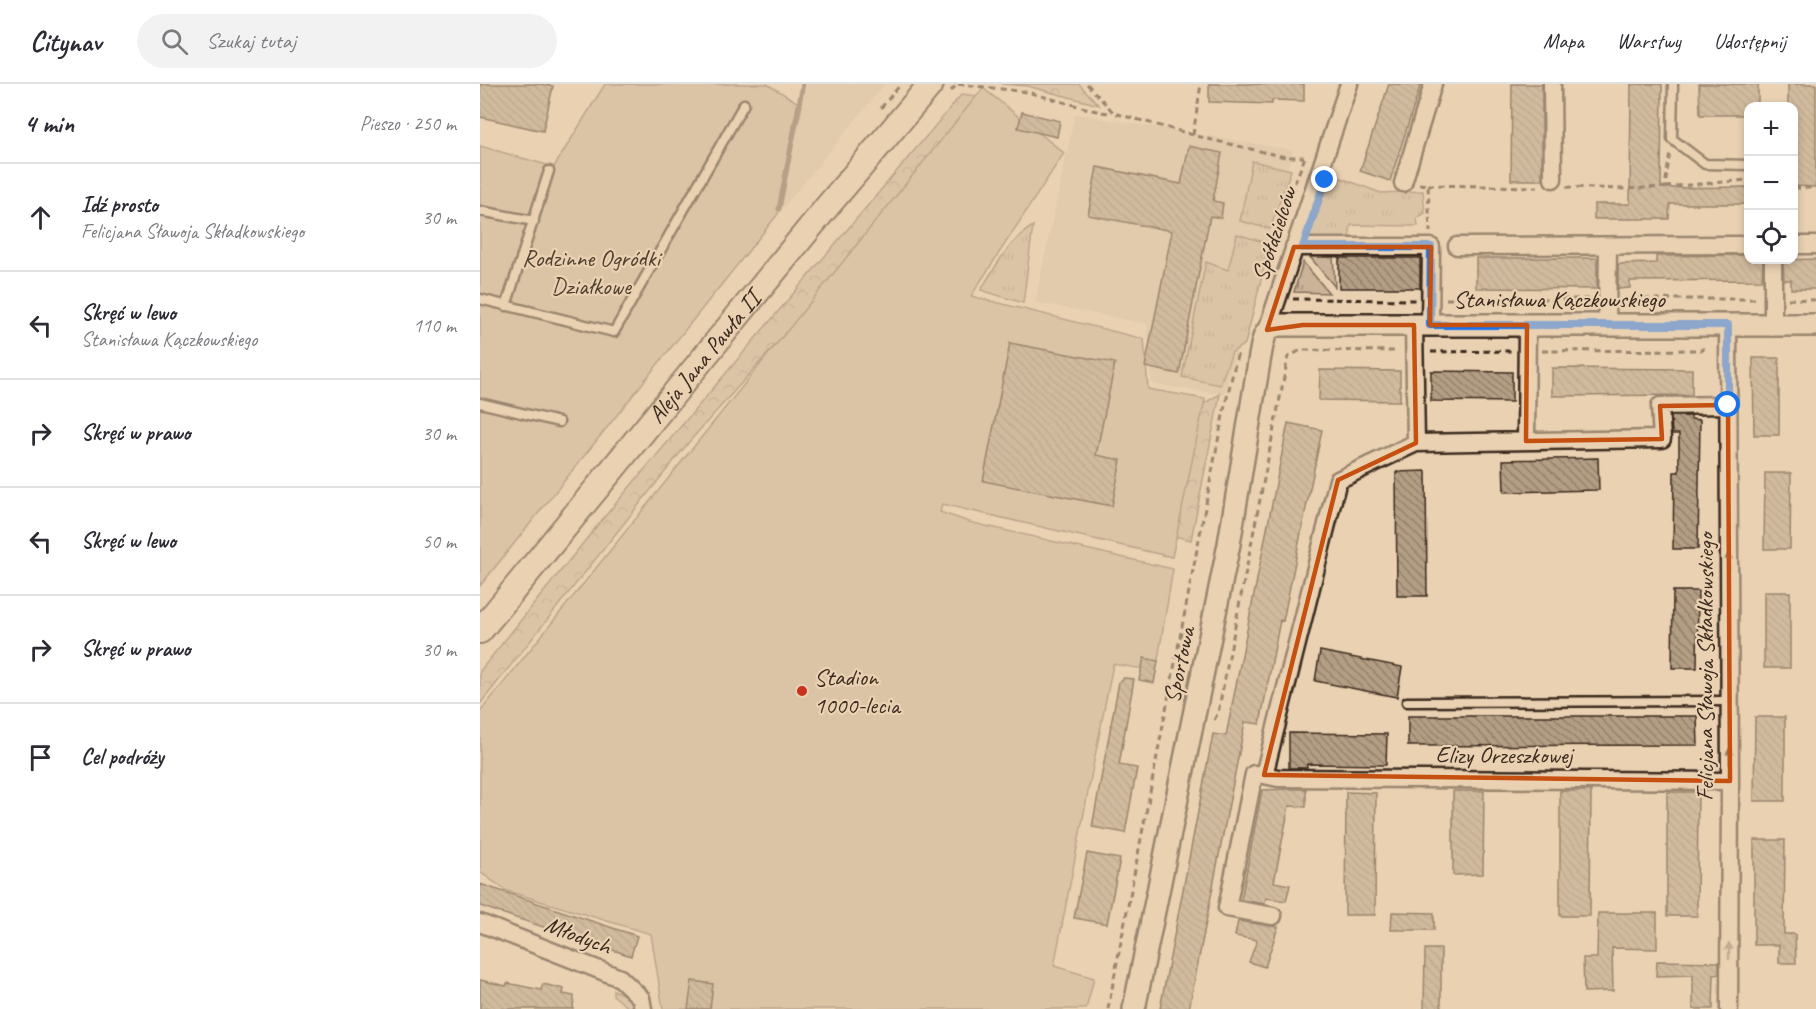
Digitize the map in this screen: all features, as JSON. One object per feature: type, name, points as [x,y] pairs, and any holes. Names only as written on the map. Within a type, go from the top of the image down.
[{"type":"main road","name":"Aleja Jana Pawła II","points":[[480,631],[819,217],[931,84]]},
{"type":"street","name":"Spółdzielców","points":[[1267,330],[1349,84]]},
{"type":"street","points":[[1403,183],[1433,84]]},
{"type":"street","points":[[1552,84],[1553,183]]},
{"type":"street","points":[[1457,246],[1744,245]]},
{"type":"street","points":[[1798,245],[1816,245]]},
{"type":"street","points":[[1607,325],[1608,246]]},
{"type":"street","points":[[1294,247],[1431,247],[1430,299],[1422,325],[1416,443]]},
{"type":"street","points":[[1773,264],[1773,325]]},
{"type":"street","name":"Stanisława Kączkowskiego","points":[[1267,330],[1279,325],[1816,325]]},
{"type":"street","points":[[1526,441],[1527,325]]},
{"type":"street","name":"Felicjana Sławoja Składkowskiego","points":[[1728,325],[1729,1009]]},
{"type":"street","name":"Sportowa","points":[[1134,1009],[1229,544],[1260,356],[1267,330]]},
{"type":"street","points":[[1273,916],[1227,908],[1254,774],[1271,777],[1338,480],[1416,443],[1662,439],[1660,406],[1728,405]]},
{"type":"street","name":"Elizy Orzeszkowej","points":[[1271,777],[1730,781]]},
{"type":"street","name":"Młodych","points":[[480,923],[620,978],[641,998],[642,1009]]},
{"type":"lane","points":[[1673,84],[1672,139],[1705,164],[1744,165]]},
{"type":"lane","points":[[480,299],[614,332],[744,104]]},
{"type":"lane","points":[[506,306],[549,171]]},
{"type":"lane","points":[[480,211],[534,220]]},
{"type":"lane","points":[[480,403],[559,422]]},
{"type":"lane","points":[[1407,702],[1730,701]]},
{"type":"path","points":[[958,84],[1027,92],[1286,157],[1305,156]]},
{"type":"path","points":[[1087,84],[1114,113]]},
{"type":"path","points":[[1193,135],[1202,84]]},
{"type":"path","points":[[1665,187],[1672,139]]},
{"type":"path","points":[[1270,263],[1279,223],[1305,156],[1310,150]]},
{"type":"path","points":[[1403,183],[1428,185],[1553,183],[1625,189],[1744,180]]},
{"type":"path","points":[[1428,185],[1431,247]]},
{"type":"path","points":[[1798,188],[1816,188]]},
{"type":"path","points":[[1288,295],[1289,299],[1816,300]]},
{"type":"path","points":[[1108,1009],[1224,410],[1237,356],[1246,349]]},
{"type":"highlighted area","points":[[1294,247],[1431,247],[1430,325],[1527,325],[1526,441],[1662,439],[1660,406],[1728,405],[1730,781],[1264,775],[1338,480],[1416,443],[1414,325],[1303,325],[1267,330]]},
{"type":"shaded area","points":[[807,84],[885,84],[778,214]]},
{"type":"shaded area","points":[[1075,114],[1293,150],[1224,395],[1152,384],[1147,324],[1035,302]]},
{"type":"green space","name":"Rodzinne Ogródki Działkowe","points":[[605,84],[767,84],[802,105],[778,214],[480,586],[480,146],[554,167]]},
{"type":"green space","points":[[1001,84],[1079,84],[1099,105],[1027,86]]},
{"type":"green space","name":"Stadion 1000-lecia","points":[[983,88],[1064,153],[971,296],[1144,339],[1148,389],[1205,399],[1172,557],[942,504],[940,512],[969,522],[1173,569],[1156,671],[1113,664],[1054,966],[1094,978],[1086,1009],[663,1009],[651,934],[507,891],[480,872],[480,712]]},
{"type":"green space","points":[[962,94],[977,96],[787,332],[688,443],[480,704],[480,671],[601,521]]},
{"type":"green space","points":[[1252,161],[1291,170],[1270,229],[1240,221]]},
{"type":"green space","points":[[1329,177],[1341,178],[1381,193],[1423,191],[1425,213],[1417,218],[1418,226],[1351,225],[1349,238],[1314,242],[1308,238]]},
{"type":"green space","points":[[1033,226],[1023,303],[981,290],[1010,246]]},
{"type":"green space","points":[[1237,234],[1270,244],[1245,344],[1232,352],[1220,385],[1182,377],[1206,262],[1228,270]]},
{"type":"green space","points":[[1310,257],[1333,257],[1335,287]]},
{"type":"green space","points":[[1303,262],[1329,293],[1294,292]]},
{"type":"green space","points":[[1220,394],[1191,540],[1170,535],[1193,410]]},
{"type":"green space","points":[[613,990],[629,999],[633,1009],[613,995]]},
{"type":"building","points":[[480,84],[553,86],[543,131],[480,117]]},
{"type":"building","points":[[1209,84],[1304,84],[1304,101],[1272,100],[1272,104],[1209,102]]},
{"type":"building","points":[[1389,84],[1421,84],[1390,181],[1360,171]]},
{"type":"building","points":[[1512,84],[1542,84],[1542,180],[1511,180]]},
{"type":"building","points":[[1631,84],[1662,84],[1661,188],[1744,187],[1744,204],[1670,204],[1669,219],[1594,219],[1594,204],[1630,204]]},
{"type":"building","points":[[1699,84],[1758,84],[1758,102],[1744,102],[1744,115],[1700,115]]},
{"type":"building","points":[[1788,84],[1816,84],[1816,187],[1798,186],[1798,102],[1788,102]]},
{"type":"building","points":[[1022,112],[1060,121],[1057,137],[1018,128]]},
{"type":"building","points":[[1189,146],[1222,153],[1213,201],[1223,203],[1221,218],[1210,216],[1179,374],[1145,367],[1172,231],[1088,215],[1097,167],[1181,184]]},
{"type":"building","points":[[1744,255],[1744,264],[1763,264],[1762,280],[1630,281],[1630,288],[1618,289],[1618,264],[1656,263],[1656,256]]},
{"type":"building","points":[[1339,258],[1420,258],[1420,288],[1339,288]]},
{"type":"building","points":[[1476,258],[1597,258],[1597,289],[1476,288]]},
{"type":"building","points":[[1816,259],[1816,289],[1791,289],[1791,280],[1784,280],[1783,264],[1798,264],[1798,260]]},
{"type":"building","points":[[1010,343],[1115,363],[1096,455],[1121,460],[1112,506],[983,481]]},
{"type":"building","points":[[1753,358],[1779,358],[1779,435],[1754,435]]},
{"type":"building","points":[[1552,368],[1692,369],[1692,395],[1552,396]]},
{"type":"building","points":[[1320,370],[1400,371],[1400,401],[1319,400]]},
{"type":"building","points":[[1431,371],[1512,372],[1512,402],[1431,401]]},
{"type":"building","points":[[1671,416],[1691,416],[1691,419],[1700,420],[1698,549],[1673,549],[1674,472],[1679,472],[1679,434],[1672,434]]},
{"type":"building","points":[[1288,423],[1322,430],[1283,621],[1280,620],[1260,724],[1245,722],[1189,1009],[1160,1009],[1213,734],[1226,736]]},
{"type":"building","points":[[1598,458],[1599,490],[1504,492],[1503,460]]},
{"type":"building","points":[[1426,471],[1427,596],[1397,596],[1396,472]]},
{"type":"building","points":[[1765,473],[1791,473],[1790,549],[1764,549]]},
{"type":"building","points":[[1673,591],[1698,591],[1697,668],[1672,668]]},
{"type":"building","points":[[1764,592],[1790,592],[1790,668],[1764,668]]},
{"type":"building","points":[[1320,651],[1402,667],[1397,697],[1315,681]]},
{"type":"building","points":[[1144,658],[1158,661],[1154,683],[1139,680]]},
{"type":"building","points":[[1124,678],[1134,679],[1119,765],[1137,768],[1125,833],[1092,827],[1119,682]]},
{"type":"building","points":[[1408,716],[1697,716],[1698,745],[1408,746]]},
{"type":"building","points":[[1755,717],[1785,717],[1785,801],[1754,801]]},
{"type":"building","points":[[1289,733],[1387,734],[1386,765],[1307,764],[1307,768],[1289,768]]},
{"type":"building","points":[[1306,789],[1306,807],[1289,806],[1274,882],[1290,885],[1286,901],[1266,898],[1265,904],[1241,900],[1262,790]]},
{"type":"building","points":[[1453,791],[1484,791],[1483,874],[1453,875]]},
{"type":"building","points":[[1560,791],[1591,791],[1590,916],[1560,916]]},
{"type":"building","points":[[1346,792],[1376,793],[1375,915],[1345,915]]},
{"type":"building","points":[[1667,792],[1698,792],[1697,916],[1667,916]]},
{"type":"building","points":[[1754,840],[1785,840],[1784,934],[1795,934],[1796,963],[1779,963],[1779,945],[1754,945]]},
{"type":"building","points":[[1087,853],[1120,859],[1107,924],[1074,918]]},
{"type":"building","points":[[480,884],[637,936],[631,956],[480,906]]},
{"type":"building","points":[[1392,912],[1434,913],[1434,930],[1391,930]]},
{"type":"building","points":[[1598,913],[1657,913],[1657,949],[1612,948],[1613,991],[1584,992],[1583,958],[1597,958]]},
{"type":"building","points":[[1238,921],[1278,927],[1265,967],[1249,962],[1257,940],[1235,936]]},
{"type":"building","points":[[1425,949],[1441,949],[1441,1009],[1424,1009]]},
{"type":"building","points":[[1657,961],[1719,962],[1719,974],[1714,975],[1713,1009],[1693,1009],[1693,975],[1656,976]]},
{"type":"building","points":[[480,980],[541,990],[543,984],[564,989],[563,994],[574,996],[573,1009],[480,1009]]},
{"type":"building","points":[[692,981],[713,984],[710,1009],[688,1009]]},
{"type":"waterway","points":[[779,209],[803,84]]},
{"type":"place","name":"Stadion 1000-lecia","points":[[802,691]]},
{"type":"route","points":[[1325,180],[1303,247],[1431,247],[1430,325],[1728,325],[1728,405]]}]
